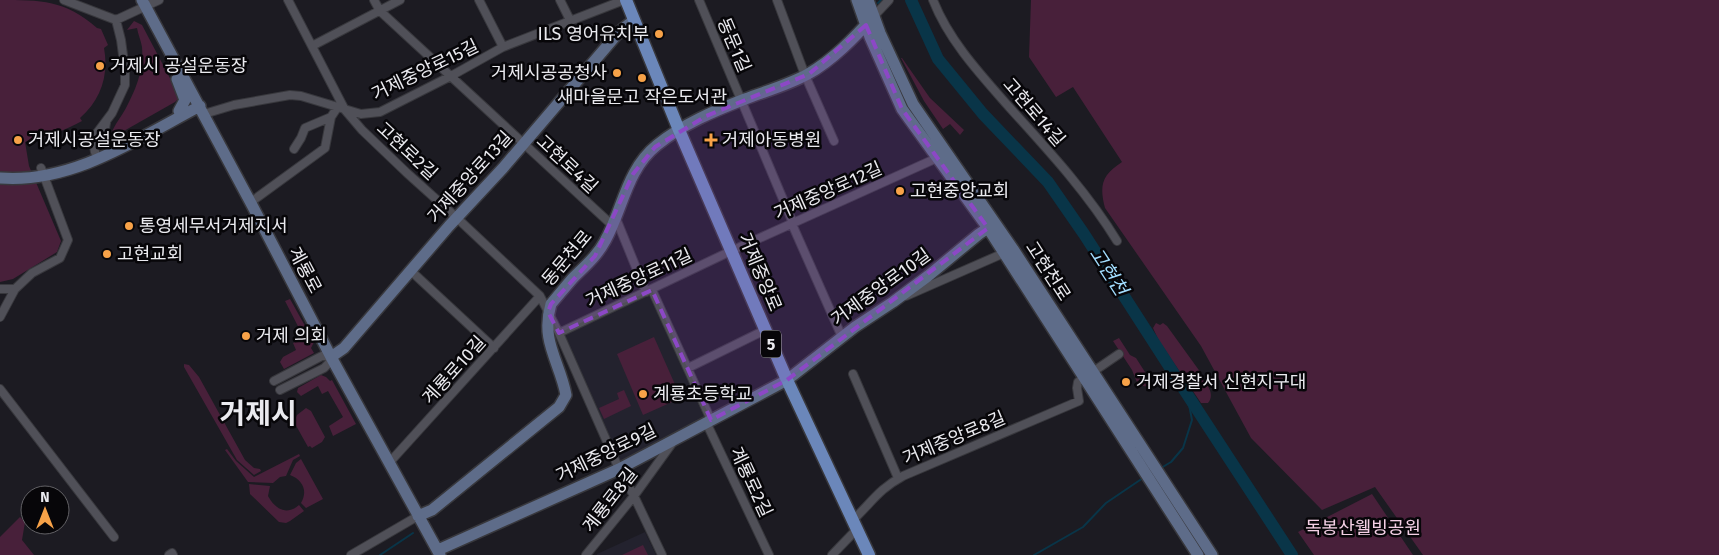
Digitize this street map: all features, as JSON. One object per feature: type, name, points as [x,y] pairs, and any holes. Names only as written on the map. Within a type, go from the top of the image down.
[{"type":"main road","name":"거제중앙로","points":[[625,0],[765,330],[869,555]]},
{"type":"street","points":[[64,0],[116,20]]},
{"type":"street","points":[[116,20],[144,3],[159,0]]},
{"type":"street","name":"고현로2길","points":[[288,0],[345,110],[362,130],[540,296]]},
{"type":"street","name":"고현로4길","points":[[374,0],[380,12],[523,144],[613,221]]},
{"type":"street","points":[[312,46],[400,0]]},
{"type":"street","points":[[479,0],[504,47]]},
{"type":"street","points":[[560,0],[570,20]]},
{"type":"street","name":"거제중앙로15길","points":[[202,111],[290,95],[301,96],[361,114],[380,112],[504,47],[625,0]]},
{"type":"street","name":"동문1길","points":[[699,0],[741,101]]},
{"type":"street","points":[[777,0],[805,75],[834,141]]},
{"type":"street","name":"고현천로","points":[[856,0],[902,109],[937,158],[992,226],[1004,253],[1088,375]]},
{"type":"street","name":"고현천로","points":[[868,0],[876,14],[913,104],[1152,473],[1212,555]]},
{"type":"street","points":[[876,14],[889,0]]},
{"type":"street","name":"고현로14길","points":[[933,0],[940,19],[968,59],[1062,167],[1100,214],[1117,241]]},
{"type":"street","name":"계룡로","points":[[144,3],[251,202],[331,357],[439,553]]},
{"type":"street","name":"동문천로","points":[[418,516],[432,510],[559,407],[566,395],[564,384],[551,351],[548,334],[548,312],[551,304],[595,256],[606,240],[625,189],[643,160],[655,146],[679,130],[706,116],[805,75],[830,59],[876,14]]},
{"type":"street","points":[[96,152],[94,137],[107,121],[119,101],[125,85],[121,40],[116,20]]},
{"type":"street","name":"거제중앙로13길","points":[[331,357],[344,348],[619,32],[634,20]]},
{"type":"street","points":[[0,171],[43,171],[69,168],[118,150],[180,113],[185,96],[165,56],[160,34]]},
{"type":"street","points":[[741,101],[842,337]]},
{"type":"street","points":[[251,202],[325,148],[331,117],[336,108]]},
{"type":"street","points":[[0,178],[19,178],[71,162],[180,113],[202,111],[200,117],[180,113]]},
{"type":"street","points":[[294,148],[302,138],[305,128],[331,117]]},
{"type":"street","points":[[107,121],[105,129],[106,138],[114,144]]},
{"type":"street","name":"거제중앙로12길","points":[[731,250],[937,158]]},
{"type":"street","points":[[0,317],[15,289],[32,273],[60,258],[68,240],[43,171]]},
{"type":"street","name":"계룡로2길","points":[[613,221],[688,368],[709,421],[770,555]]},
{"type":"street","name":"거제중앙로10길","points":[[787,380],[992,226]]},
{"type":"street","name":"거제중앙로11길","points":[[559,332],[649,291],[731,250]]},
{"type":"street","points":[[893,302],[1004,253]]},
{"type":"street","points":[[411,271],[494,348]]},
{"type":"street","points":[[0,289],[15,289]]},
{"type":"street","points":[[540,296],[559,332],[619,469],[662,555]]},
{"type":"street","name":"계룡로10길","points":[[389,464],[540,296]]},
{"type":"street","points":[[688,368],[765,330]]},
{"type":"street","points":[[1088,375],[1119,354]]},
{"type":"street","points":[[274,380],[324,355],[331,357],[329,363],[324,368],[280,390]]},
{"type":"street","points":[[853,374],[898,478]]},
{"type":"street","name":"거제중앙로8길","points":[[832,555],[874,496],[888,484],[898,478],[1079,401],[1077,384],[1088,375]]},
{"type":"street","name":"거제중앙로9길","points":[[439,553],[619,469],[787,380]]},
{"type":"street","points":[[0,389],[114,537]]},
{"type":"street","name":"계룡로8길","points":[[586,555],[634,496],[676,439]]},
{"type":"street","name":"고현천로","points":[[1152,473],[1198,555]]},
{"type":"street","points":[[351,555],[418,516]]},
{"type":"highlighted area","points":[[866,25],[902,109],[988,228],[787,380],[711,420],[652,290],[559,333],[548,312],[551,304],[595,256],[633,174],[655,147],[706,116],[809,74]]},
{"type":"shaded area","name":"계룡초등학교","points":[[652,290],[711,420],[619,469],[559,333]]},
{"type":"shaded area","points":[[645,532],[656,555],[597,555],[597,554]]},
{"type":"green space","name":"거제시공설운동장","points":[[0,0],[40,1],[63,7],[101,29],[108,45],[104,48],[105,68],[102,86],[93,103],[80,118],[82,121],[55,133],[25,142],[29,166],[61,241],[57,252],[13,279],[0,282]]},
{"type":"green space","points":[[1031,0],[1719,0],[1719,555],[1423,555],[1375,487],[1322,510],[1251,438],[1201,346],[1105,208],[1102,193],[1104,181],[1110,171],[1122,162],[1073,87],[1056,97],[1029,57]]},
{"type":"green space","points":[[134,21],[142,25],[179,98],[115,136],[112,132],[133,94],[142,64],[142,47],[137,28],[127,30]]},
{"type":"green space","points":[[901,58],[930,98],[964,130],[960,135],[950,124],[943,129],[924,101]]},
{"type":"green space","points":[[290,299],[314,342],[311,348],[314,353],[284,369],[280,362],[283,357],[296,350],[293,343],[304,338],[285,301]]},
{"type":"green space","points":[[1156,323],[1160,325],[1163,323],[1167,326],[1201,373],[1201,378],[1211,393],[1208,403],[1201,403],[1159,341],[1153,328]]},
{"type":"green space","points":[[654,337],[681,398],[643,415],[617,354]]},
{"type":"green space","points":[[1119,338],[1130,355],[1136,358],[1154,386],[1138,385],[1132,370],[1113,341]]},
{"type":"green space","points":[[184,364],[189,365],[199,377],[245,460],[261,471],[254,475],[237,460]]},
{"type":"green space","points":[[321,375],[330,381],[332,380],[356,424],[333,436],[329,426],[343,417],[328,391],[322,394],[318,386],[301,396],[297,392],[298,388]]},
{"type":"green space","points":[[624,390],[631,406],[604,419],[599,408],[619,399],[617,393]]},
{"type":"green space","points":[[306,408],[311,411],[325,437],[322,442],[312,448],[308,447],[294,422],[297,415]]},
{"type":"green space","points":[[227,449],[236,461],[254,477],[299,454],[300,456],[293,460],[286,476],[280,477],[273,483],[248,482],[225,450]]},
{"type":"green space","points":[[301,459],[323,499],[306,508],[301,503],[304,494],[303,486],[290,475],[296,463]]},
{"type":"green space","points":[[249,484],[270,486],[268,496],[282,510],[290,510],[299,505],[304,511],[286,523],[279,522],[250,494]]},
{"type":"green space","name":"독봉산웰빙공원","points":[[1372,494],[1413,555],[1314,555],[1298,532]]},
{"type":"green space","points":[[20,517],[20,535],[23,535],[22,540],[34,555],[0,555],[0,537]]},
{"type":"green space","points":[[643,545],[648,555],[622,555]]},
{"type":"waterway","points":[[878,3],[881,0]]},
{"type":"waterway","name":"고현천","points":[[911,0],[938,59],[983,114],[1048,182],[1084,234],[1292,555]]},
{"type":"waterway","points":[[1161,468],[1171,462],[1183,448],[1192,420],[1187,394]]},
{"type":"waterway","points":[[1034,555],[1083,527],[1106,503],[1143,478]]},
{"type":"waterway","points":[[380,555],[413,533]]},
{"type":"place","name":"ILS 영어유치부","points":[[659,34]]},
{"type":"place","name":"거제시 공설운동장","points":[[100,66]]},
{"type":"place","name":"거제시공공청사","points":[[617,73]]},
{"type":"place","name":"새마을문고 작은도서관","points":[[642,78]]},
{"type":"place","name":"거제시공설운동장","points":[[18,140]]},
{"type":"place","name":"거제아동병원","points":[[711,140]]},
{"type":"place","name":"고현중앙교회","points":[[900,191]]},
{"type":"place","name":"통영세무서거제지서","points":[[129,226]]},
{"type":"place","name":"고현교회","points":[[107,254]]},
{"type":"place","name":"거제 의회","points":[[246,336]]},
{"type":"place","name":"거제경찰서 신현지구대","points":[[1126,382]]},
{"type":"place","name":"계룡초등학교","points":[[643,394]]},
{"type":"district","name":"거제시","points":[[258,413]]}]
